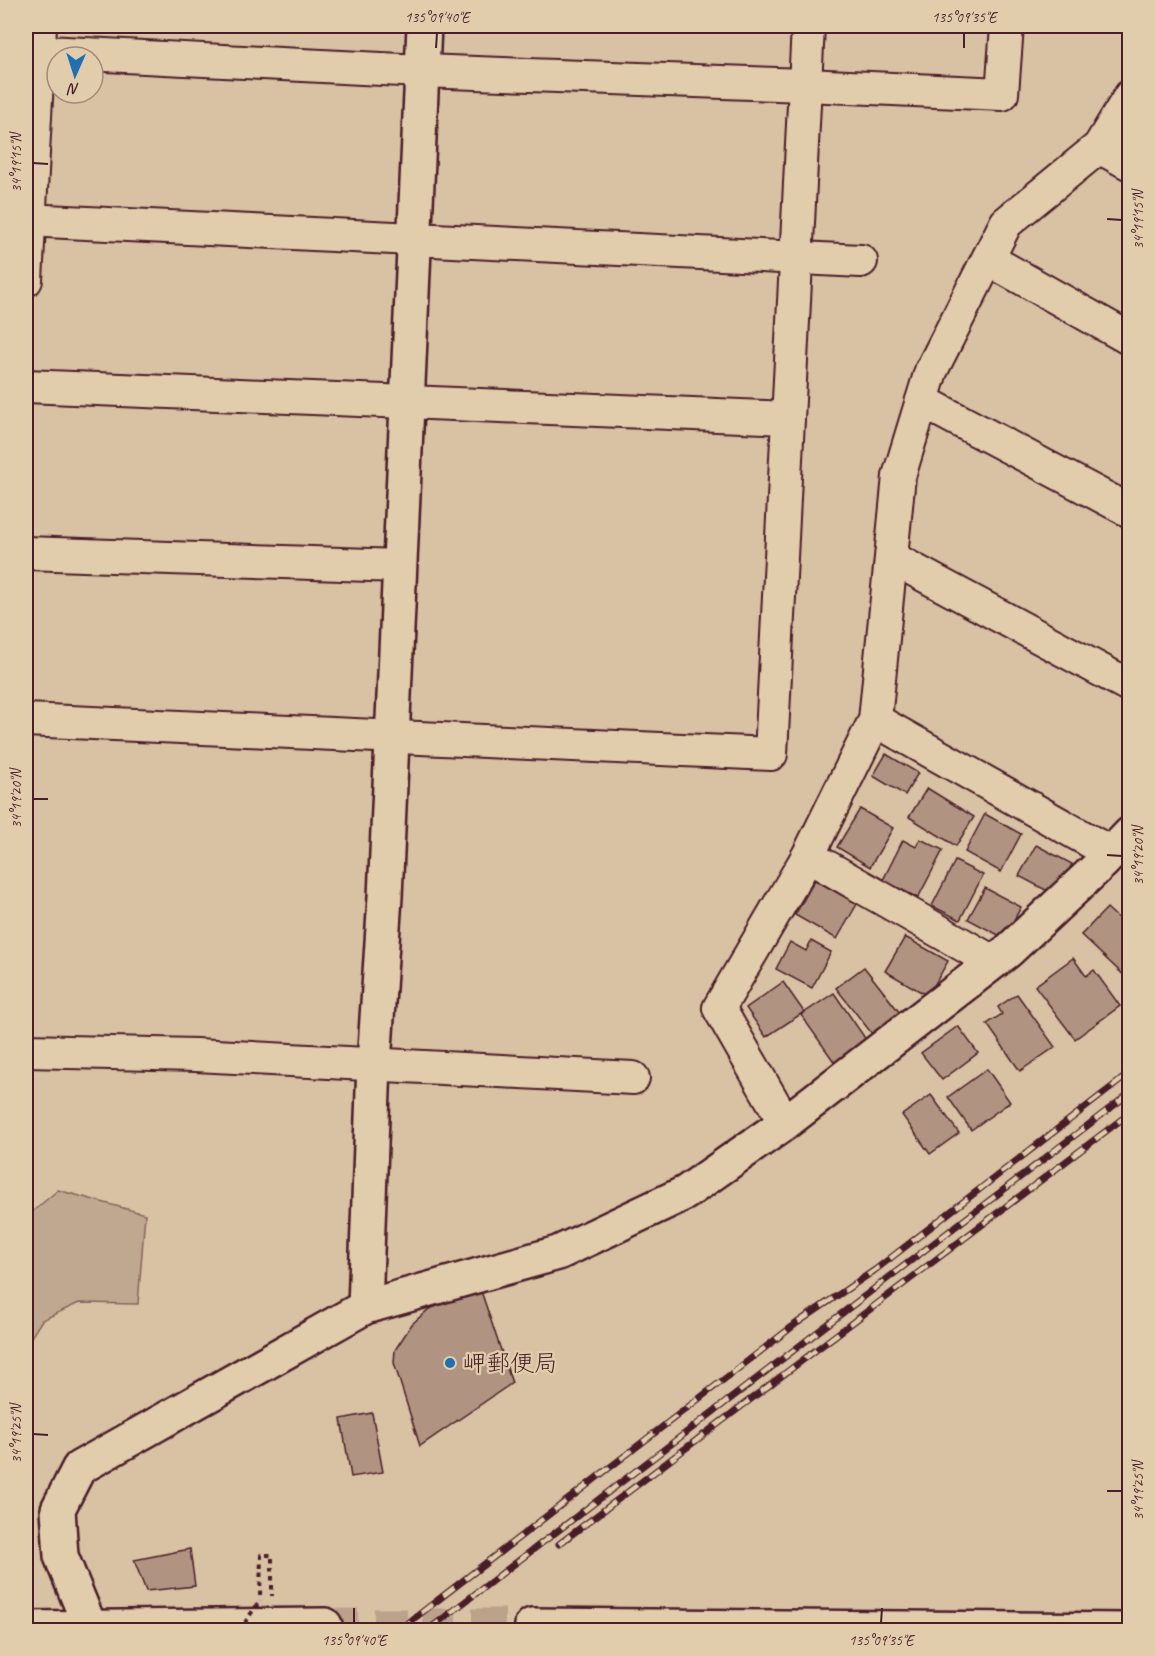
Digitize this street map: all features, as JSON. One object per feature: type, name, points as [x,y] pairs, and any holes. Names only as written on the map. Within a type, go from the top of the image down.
[{"type":"street","points":[[365,1306],[374,1064],[393,735],[424,26]]},
{"type":"street","points":[[26,720],[771,754],[808,26]]},
{"type":"street","points":[[26,280],[35,42],[422,71],[1002,94],[1007,26]]},
{"type":"street","points":[[785,1123],[719,1008],[808,856],[875,720],[899,476],[931,371],[1006,223],[1099,147],[1130,96]]},
{"type":"street","points":[[1099,147],[1130,164]]},
{"type":"street","points":[[27,220],[415,237],[861,261]]},
{"type":"street","points":[[988,259],[1130,339]]},
{"type":"street","points":[[26,386],[788,418]]},
{"type":"street","points":[[922,401],[1130,512]]},
{"type":"street","points":[[26,553],[399,566]]},
{"type":"street","points":[[892,558],[1130,686]]},
{"type":"street","points":[[90,1627],[62,1556],[58,1509],[79,1468],[365,1306],[558,1253],[685,1193],[785,1123],[1008,951],[1120,843],[875,720]]},
{"type":"street","points":[[808,856],[993,962]]},
{"type":"street","points":[[26,1051],[196,1055],[633,1078]]},
{"type":"street","points":[[26,1628],[325,1625]]},
{"type":"street","points":[[532,1625],[1130,1630]]},
{"type":"path","points":[[240,1630],[260,1600],[261,1555],[272,1555],[272,1596]]},
{"type":"shaded area","points":[[58,1190],[145,1214],[138,1304],[79,1303],[42,1320],[26,1345],[26,1217]]},
{"type":"building","points":[[886,754],[918,773],[905,795],[873,776]]},
{"type":"building","points":[[927,788],[974,817],[956,846],[909,817]]},
{"type":"building","points":[[860,809],[893,828],[870,867],[837,847]]},
{"type":"building","points":[[985,814],[1021,834],[1001,872],[965,852]]},
{"type":"building","points":[[920,839],[943,850],[918,898],[883,880],[903,840],[916,847]]},
{"type":"building","points":[[1036,845],[1072,864],[1055,895],[1019,876]]},
{"type":"building","points":[[955,861],[983,875],[960,920],[932,906]]},
{"type":"building","points":[[815,880],[857,904],[837,939],[795,915]]},
{"type":"building","points":[[985,888],[1021,907],[1004,938],[968,919]]},
{"type":"building","points":[[1107,908],[1130,929],[1130,981],[1081,935]]},
{"type":"building","points":[[905,937],[948,961],[928,996],[885,971]]},
{"type":"building","points":[[811,941],[831,952],[812,988],[776,969],[790,942],[806,951]]},
{"type":"building","points":[[1073,958],[1086,976],[1094,970],[1120,1006],[1075,1039],[1035,986]]},
{"type":"building","points":[[864,967],[900,1013],[873,1035],[836,988]]},
{"type":"building","points":[[783,982],[804,1012],[766,1037],[746,1008]]},
{"type":"building","points":[[834,993],[867,1041],[835,1063],[801,1015]]},
{"type":"building","points":[[1017,994],[1055,1047],[1020,1071],[987,1024],[1002,1014],[998,1007]]},
{"type":"building","points":[[958,1026],[978,1053],[942,1080],[921,1053]]},
{"type":"building","points":[[987,1069],[1010,1102],[971,1130],[948,1097]]},
{"type":"building","points":[[931,1095],[959,1133],[930,1154],[902,1115]]},
{"type":"building","points":[[481,1291],[512,1383],[420,1446],[394,1363],[395,1350],[412,1324],[429,1309]]},
{"type":"building","points":[[372,1413],[383,1472],[351,1477],[341,1419]]},
{"type":"building","points":[[190,1549],[195,1586],[146,1591],[134,1560]]},
{"type":"tunnel","points":[[325,1625],[532,1625]]},
{"type":"railway","points":[[399,1630],[797,1323],[875,1270],[1130,1073]]},
{"type":"railway","points":[[428,1630],[1130,1093]]},
{"type":"railway","points":[[559,1544],[1130,1113]]},
{"type":"place","name":"岬郵便局","points":[[450,1363]]}]
